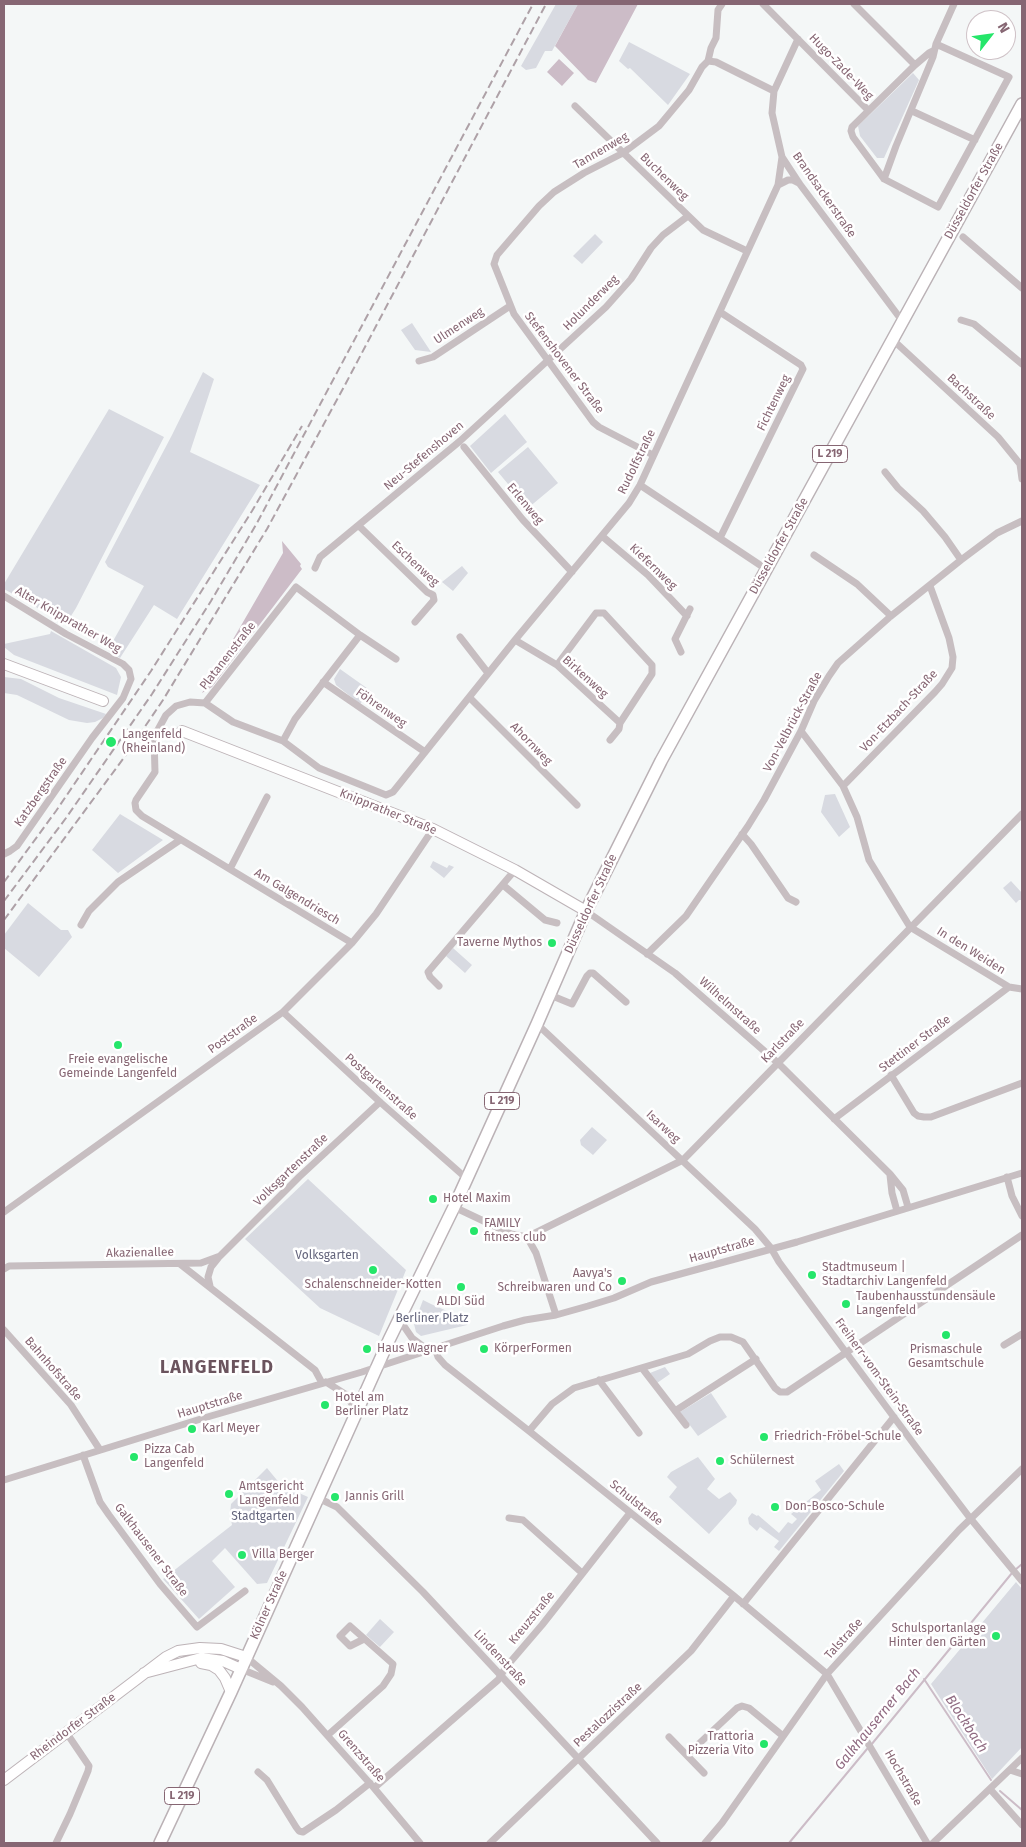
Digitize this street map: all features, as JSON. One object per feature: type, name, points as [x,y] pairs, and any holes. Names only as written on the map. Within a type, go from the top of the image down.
[{"type":"main road","name":"Düsseldorfer Straße","points":[[377,1366],[454,1207],[586,911],[661,761],[1022,104]]},
{"type":"main road","points":[[4,664],[103,701]]},
{"type":"main road","name":"Knipprather Straße","points":[[182,731],[433,829],[515,870],[586,911]]},
{"type":"main road","name":"Kölner Straße","points":[[160,1843],[241,1669],[377,1366]]},
{"type":"main road","name":"Rheindorfer Straße","points":[[4,1780],[166,1657],[178,1651],[200,1648],[221,1649],[246,1657]]},
{"type":"main road","name":"Rheindorfer Straße","points":[[143,1674],[201,1658],[227,1662],[241,1669]]},
{"type":"main road","points":[[191,1660],[211,1665],[219,1670],[225,1678],[230,1692]]},
{"type":"street","name":"Tannenweg","points":[[497,254],[554,192],[584,173],[624,153],[659,126],[690,90],[702,67],[708,61],[710,48],[716,38],[718,10],[722,4]]},
{"type":"street","name":"Hugo-Zade-Weg","points":[[763,4],[868,110]]},
{"type":"street","points":[[854,4],[915,65]]},
{"type":"street","name":"Hugo-Zade-Weg","points":[[884,179],[954,4]]},
{"type":"street","name":"Brandsackerstraße","points":[[798,39],[774,92],[772,113],[782,157],[799,183],[903,322]]},
{"type":"street","name":"Hugo-Zade-Weg","points":[[935,48],[1008,77],[938,207],[884,179],[853,137],[851,131],[852,126],[868,110],[935,48]]},
{"type":"street","points":[[708,61],[716,62],[774,92]]},
{"type":"street","name":"Buchenweg","points":[[575,106],[703,230],[747,251]]},
{"type":"street","points":[[912,111],[975,140]]},
{"type":"street","name":"Rudolfstraße","points":[[458,713],[488,673],[626,507],[640,485],[778,185],[782,157]]},
{"type":"street","points":[[778,185],[788,180],[799,183]]},
{"type":"street","name":"Holunderweg","points":[[548,361],[606,307],[631,279],[651,248],[662,235],[688,216]]},
{"type":"street","points":[[963,237],[1022,288]]},
{"type":"street","name":"Stefenshovener Straße","points":[[497,254],[494,264],[510,306],[594,422],[599,427],[653,455]]},
{"type":"street","name":"Ulmenweg","points":[[419,361],[433,356],[510,306]]},
{"type":"street","name":"Fichtenweg","points":[[720,312],[801,365],[803,369],[720,538]]},
{"type":"street","points":[[961,320],[974,324],[1022,364]]},
{"type":"street","name":"Bachstraße","points":[[893,340],[998,437],[1021,464],[1022,479]]},
{"type":"street","name":"Neu-Stefenshoven","points":[[315,568],[320,557],[460,441],[548,361]]},
{"type":"street","name":"Erlenweg","points":[[464,447],[524,520],[572,572]]},
{"type":"street","points":[[885,472],[945,537],[961,560]]},
{"type":"street","points":[[640,485],[766,569]]},
{"type":"street","name":"Von-Velbrück-Straße","points":[[647,954],[686,916],[742,834],[764,800],[801,731],[814,701],[840,662],[892,616],[961,560],[997,533],[1022,521]]},
{"type":"street","name":"Eschenweg","points":[[359,526],[422,587],[433,595],[434,600],[415,622]]},
{"type":"street","name":"Kiefernweg","points":[[602,536],[648,575],[688,613],[676,639],[680,652]]},
{"type":"street","points":[[814,555],[857,584],[892,616]]},
{"type":"street","name":"Von-Etzbach-Straße","points":[[843,786],[942,684],[952,668],[953,657],[949,638],[930,586]]},
{"type":"street","name":"Platanenstraße","points":[[360,635],[296,587],[205,703],[233,722],[283,741],[319,768],[386,795],[394,792],[458,713]]},
{"type":"street","name":"Alter Knipprather Weg","points":[[4,596],[66,634],[123,664],[129,670],[131,679],[123,698],[92,738]]},
{"type":"street","points":[[557,665],[596,613],[604,613],[652,665],[652,674],[620,723],[619,729],[610,740]]},
{"type":"street","points":[[283,741],[295,719],[360,635],[396,659]]},
{"type":"street","points":[[460,636],[488,673]]},
{"type":"street","name":"Birkenweg","points":[[515,640],[557,665],[620,723]]},
{"type":"street","name":"Föhrenweg","points":[[323,682],[425,752]]},
{"type":"street","name":"Ahornweg","points":[[470,698],[577,805]]},
{"type":"street","name":"Am Galgendriesch","points":[[205,703],[190,702],[176,706],[166,715],[154,737],[155,772],[135,803],[138,814],[352,943]]},
{"type":"street","points":[[801,731],[843,786],[857,817],[869,860],[910,926]]},
{"type":"street","name":"Katzbergstraße","points":[[4,854],[17,846],[92,738]]},
{"type":"street","points":[[230,869],[267,797]]},
{"type":"street","name":"Karlstraße","points":[[527,1237],[683,1160],[910,926],[1022,814]]},
{"type":"street","name":"Poststraße","points":[[4,1212],[283,1012],[352,943],[376,914],[433,829]]},
{"type":"street","points":[[742,834],[788,898],[796,902]]},
{"type":"street","points":[[81,925],[89,911],[118,882],[180,840]]},
{"type":"street","points":[[439,986],[430,977],[428,972],[515,870]]},
{"type":"street","points":[[504,885],[545,920],[557,923]]},
{"type":"street","name":"Wilhelmstraße","points":[[586,911],[675,973],[778,1063],[890,1174],[902,1190],[908,1207]]},
{"type":"street","name":"In den Weiden","points":[[910,926],[1009,987],[1022,989]]},
{"type":"street","points":[[550,995],[572,1004],[590,973],[594,973],[626,1002]]},
{"type":"street","name":"Stettiner Straße","points":[[834,1119],[1009,987]]},
{"type":"street","name":"Postgartenstraße","points":[[283,1012],[466,1178]]},
{"type":"street","name":"Isarweg","points":[[537,1024],[683,1160],[755,1229],[771,1248]]},
{"type":"street","points":[[892,1075],[914,1113],[924,1117],[1022,1083]]},
{"type":"street","name":"Volksgartenstraße","points":[[210,1286],[208,1277],[211,1267],[220,1256],[299,1177],[380,1102]]},
{"type":"street","name":"Hauptstraße","points":[[4,1480],[519,1322],[556,1315],[614,1298],[651,1282],[1022,1173]]},
{"type":"street","points":[[890,1174],[897,1211]]},
{"type":"street","points":[[1006,1177],[1012,1196],[1022,1216]]},
{"type":"street","points":[[454,1207],[511,1234],[527,1237],[536,1253],[556,1315]]},
{"type":"street","points":[[529,1431],[552,1404],[568,1391],[688,1354],[710,1341],[725,1337],[743,1342],[776,1388],[780,1392],[787,1392],[1022,1234]]},
{"type":"street","name":"Freiherr-vom-Stein-Straße","points":[[771,1248],[779,1262],[970,1518],[1020,1578]]},
{"type":"street","name":"Volksgartenstraße","points":[[180,1264],[202,1263],[220,1256]]},
{"type":"street","name":"Akazienallee","points":[[4,1269],[9,1266],[180,1264],[315,1370],[324,1383]]},
{"type":"street","points":[[399,1319],[412,1338],[431,1349]]},
{"type":"street","name":"Bahnhofstraße","points":[[4,1330],[71,1405],[100,1450]]},
{"type":"street","points":[[1004,1345],[1022,1334]]},
{"type":"street","name":"Schulstraße","points":[[431,1349],[445,1365],[734,1596],[827,1674]]},
{"type":"street","points":[[675,1411],[756,1359]]},
{"type":"street","points":[[642,1368],[686,1426]]},
{"type":"street","points":[[599,1380],[639,1433]]},
{"type":"street","points":[[324,1383],[345,1394],[357,1411]]},
{"type":"street","points":[[743,1604],[894,1417]]},
{"type":"street","name":"Galkhausener Straße","points":[[83,1455],[100,1502],[160,1584],[198,1627],[245,1591]]},
{"type":"street","name":"Talstraße","points":[[705,1843],[722,1823],[827,1674],[970,1518],[1022,1469]]},
{"type":"street","name":"Lindenstraße","points":[[318,1498],[337,1507],[423,1592],[657,1843]]},
{"type":"street","name":"Kreuzstraße","points":[[258,1772],[267,1780],[299,1831],[303,1832],[372,1786],[498,1680],[500,1675],[630,1513]]},
{"type":"street","points":[[509,1518],[523,1520],[582,1573]]},
{"type":"street","name":"Pestalozzistraße","points":[[490,1843],[691,1651],[734,1596]]},
{"type":"street","points":[[328,1735],[384,1686],[391,1674],[393,1664],[364,1639]]},
{"type":"street","name":"Grenzstraße","points":[[246,1657],[281,1686],[328,1735],[420,1843]]},
{"type":"street","name":"Grenzstraße","points":[[241,1669],[281,1686]]},
{"type":"street","name":"Hochstraße","points":[[827,1674],[928,1843]]},
{"type":"street","points":[[687,1755],[737,1708],[742,1706],[749,1708],[783,1736]]},
{"type":"street","points":[[56,1843],[89,1766],[66,1732]]},
{"type":"street","points":[[669,1737],[704,1773]]},
{"type":"street","points":[[933,1843],[1022,1758]]},
{"type":"street","points":[[1010,1770],[1022,1774]]},
{"type":"street","points":[[990,1789],[1022,1824]]},
{"type":"green space","points":[[556,4],[578,4],[552,51],[545,51],[536,68],[526,70],[521,66]]},
{"type":"green space","points":[[629,42],[690,74],[668,105],[630,68],[628,69],[619,61]]},
{"type":"green space","points":[[913,73],[919,80],[884,158],[877,158],[860,136],[858,126]]},
{"type":"green space","points":[[595,234],[603,242],[582,264],[573,256]]},
{"type":"green space","points":[[412,323],[431,352],[415,350],[401,330]]},
{"type":"green space","points":[[203,372],[214,379],[190,452],[260,485],[177,619],[154,605],[120,658],[108,650],[144,586],[108,567],[105,562]]},
{"type":"green space","points":[[109,409],[164,437],[66,624],[4,589],[4,584]]},
{"type":"green space","points":[[505,414],[527,442],[491,473],[470,446]]},
{"type":"green space","points":[[528,447],[558,483],[528,508],[498,472]]},
{"type":"green space","points":[[462,566],[468,573],[453,591],[442,582]]},
{"type":"green space","points":[[51,631],[116,668],[121,677],[117,695],[14,655],[4,647],[4,644],[50,634]]},
{"type":"green space","points":[[340,669],[371,691],[360,704],[336,685],[334,679]]},
{"type":"green space","points":[[4,677],[21,679],[59,698],[106,714],[95,722],[87,723],[69,720],[17,695],[4,693]]},
{"type":"green space","points":[[835,794],[850,827],[839,837],[821,812],[825,795]]},
{"type":"green space","points":[[120,814],[163,840],[118,873],[92,850]]},
{"type":"green space","points":[[433,861],[447,868],[449,865],[454,867],[444,878],[430,867]]},
{"type":"green space","points":[[1011,881],[1022,893],[1022,900],[1016,903],[1003,888]]},
{"type":"green space","points":[[28,903],[61,930],[68,930],[72,937],[39,977],[4,948],[4,935]]},
{"type":"green space","points":[[453,948],[472,965],[465,973],[446,956]]},
{"type":"green space","points":[[592,1127],[607,1140],[593,1155],[581,1145],[580,1140]]},
{"type":"green space","name":"Volksgarten","points":[[308,1179],[406,1270],[379,1336],[320,1308],[245,1239]]},
{"type":"green space","name":"Berliner Platz","points":[[423,1300],[470,1321],[467,1325],[421,1336],[416,1332],[414,1324]]},
{"type":"green space","points":[[665,1367],[670,1374],[657,1383],[650,1373]]},
{"type":"green space","points":[[711,1393],[727,1417],[698,1436],[680,1412]]},
{"type":"green space","points":[[698,1457],[715,1479],[707,1489],[719,1499],[730,1492],[737,1500],[736,1504],[709,1534],[669,1497],[677,1487],[667,1477],[671,1472]]},
{"type":"green space","points":[[839,1464],[844,1471],[779,1551],[774,1547],[779,1541],[760,1527],[757,1531],[749,1524],[748,1518],[752,1513],[758,1515],[779,1533],[788,1522],[792,1524],[797,1519],[791,1514],[821,1490],[815,1481]]},
{"type":"green space","name":"Stadtgarten","points":[[267,1468],[281,1485],[308,1497],[267,1583],[257,1584],[225,1548],[212,1561],[235,1587],[199,1619],[163,1579],[232,1525],[231,1504]]},
{"type":"green space","name":"Schulsportanlage Hinter den Gärten","points":[[1016,1582],[1022,1589],[1022,1747],[992,1779],[931,1684]]},
{"type":"green space","points":[[380,1619],[394,1632],[380,1647],[366,1635]]},
{"type":"shaded area","points":[[578,4],[638,4],[596,83],[588,80],[555,46]]},
{"type":"shaded area","points":[[559,59],[574,73],[562,86],[547,72]]},
{"type":"shaded area","points":[[282,541],[301,564],[302,569],[212,687],[202,693],[283,553]]},
{"type":"waterway","name":"Galkhauserner Bach","points":[[1015,1570],[1022,1564]]},
{"type":"waterway","name":"Galkhauserner Bach","points":[[871,1745],[1012,1573]]},
{"type":"waterway","name":"Blockbach","points":[[924,1679],[991,1780]]},
{"type":"waterway","name":"Galkhauserner Bach","points":[[789,1843],[867,1749]]},
{"type":"waterway","name":"Blockbach","points":[[1000,1791],[1022,1810]]},
{"type":"railway","points":[[4,901],[66,818],[152,694],[211,601],[257,523],[533,4]]},
{"type":"railway","points":[[4,920],[123,759],[163,700],[267,529],[546,4]]},
{"type":"railway","points":[[4,882],[56,811],[151,671],[252,511],[302,426]]},
{"type":"place","name":"Langenfeld (Rheinland)","points":[[111,742]]},
{"type":"place","name":"Taverne Mythos","points":[[552,943]]},
{"type":"place","name":"Freie evangelische Gemeinde Langenfeld","points":[[118,1045]]},
{"type":"place","name":"Hotel Maxim","points":[[433,1199]]},
{"type":"place","name":"FAMILY fitness club","points":[[474,1231]]},
{"type":"place","name":"Schalenschneider-Kotten","points":[[373,1270]]},
{"type":"place","name":"Stadtmuseum | Stadtarchiv Langenfeld","points":[[812,1275]]},
{"type":"place","name":"Aavya's Schreibwaren und Co","points":[[622,1281]]},
{"type":"place","name":"ALDI Süd","points":[[461,1287]]},
{"type":"place","name":"Taubenhausstundensäule Langenfeld","points":[[846,1304]]},
{"type":"place","name":"Prismaschule Gesamtschule","points":[[946,1335]]},
{"type":"place","name":"Haus Wagner","points":[[367,1349]]},
{"type":"place","name":"KörperFormen","points":[[484,1349]]},
{"type":"place","name":"Hotel am Berliner Platz","points":[[325,1405]]},
{"type":"place","name":"Karl Meyer","points":[[192,1429]]},
{"type":"place","name":"Friedrich-Fröbel-Schule","points":[[764,1437]]},
{"type":"place","name":"Pizza Cab Langenfeld","points":[[134,1457]]},
{"type":"place","name":"Schülernest","points":[[720,1461]]},
{"type":"place","name":"Amtsgericht Langenfeld","points":[[229,1494]]},
{"type":"place","name":"Jannis Grill","points":[[335,1497]]},
{"type":"place","name":"Don-Bosco-Schule","points":[[775,1507]]},
{"type":"place","name":"Villa Berger","points":[[242,1555]]},
{"type":"place","name":"Schulsportanlage Hinter den Gärten","points":[[996,1636]]},
{"type":"place","name":"Trattoria Pizzeria Vito","points":[[764,1744]]},
{"type":"district","name":"LANGENFELD","points":[[217,1368]]}]
